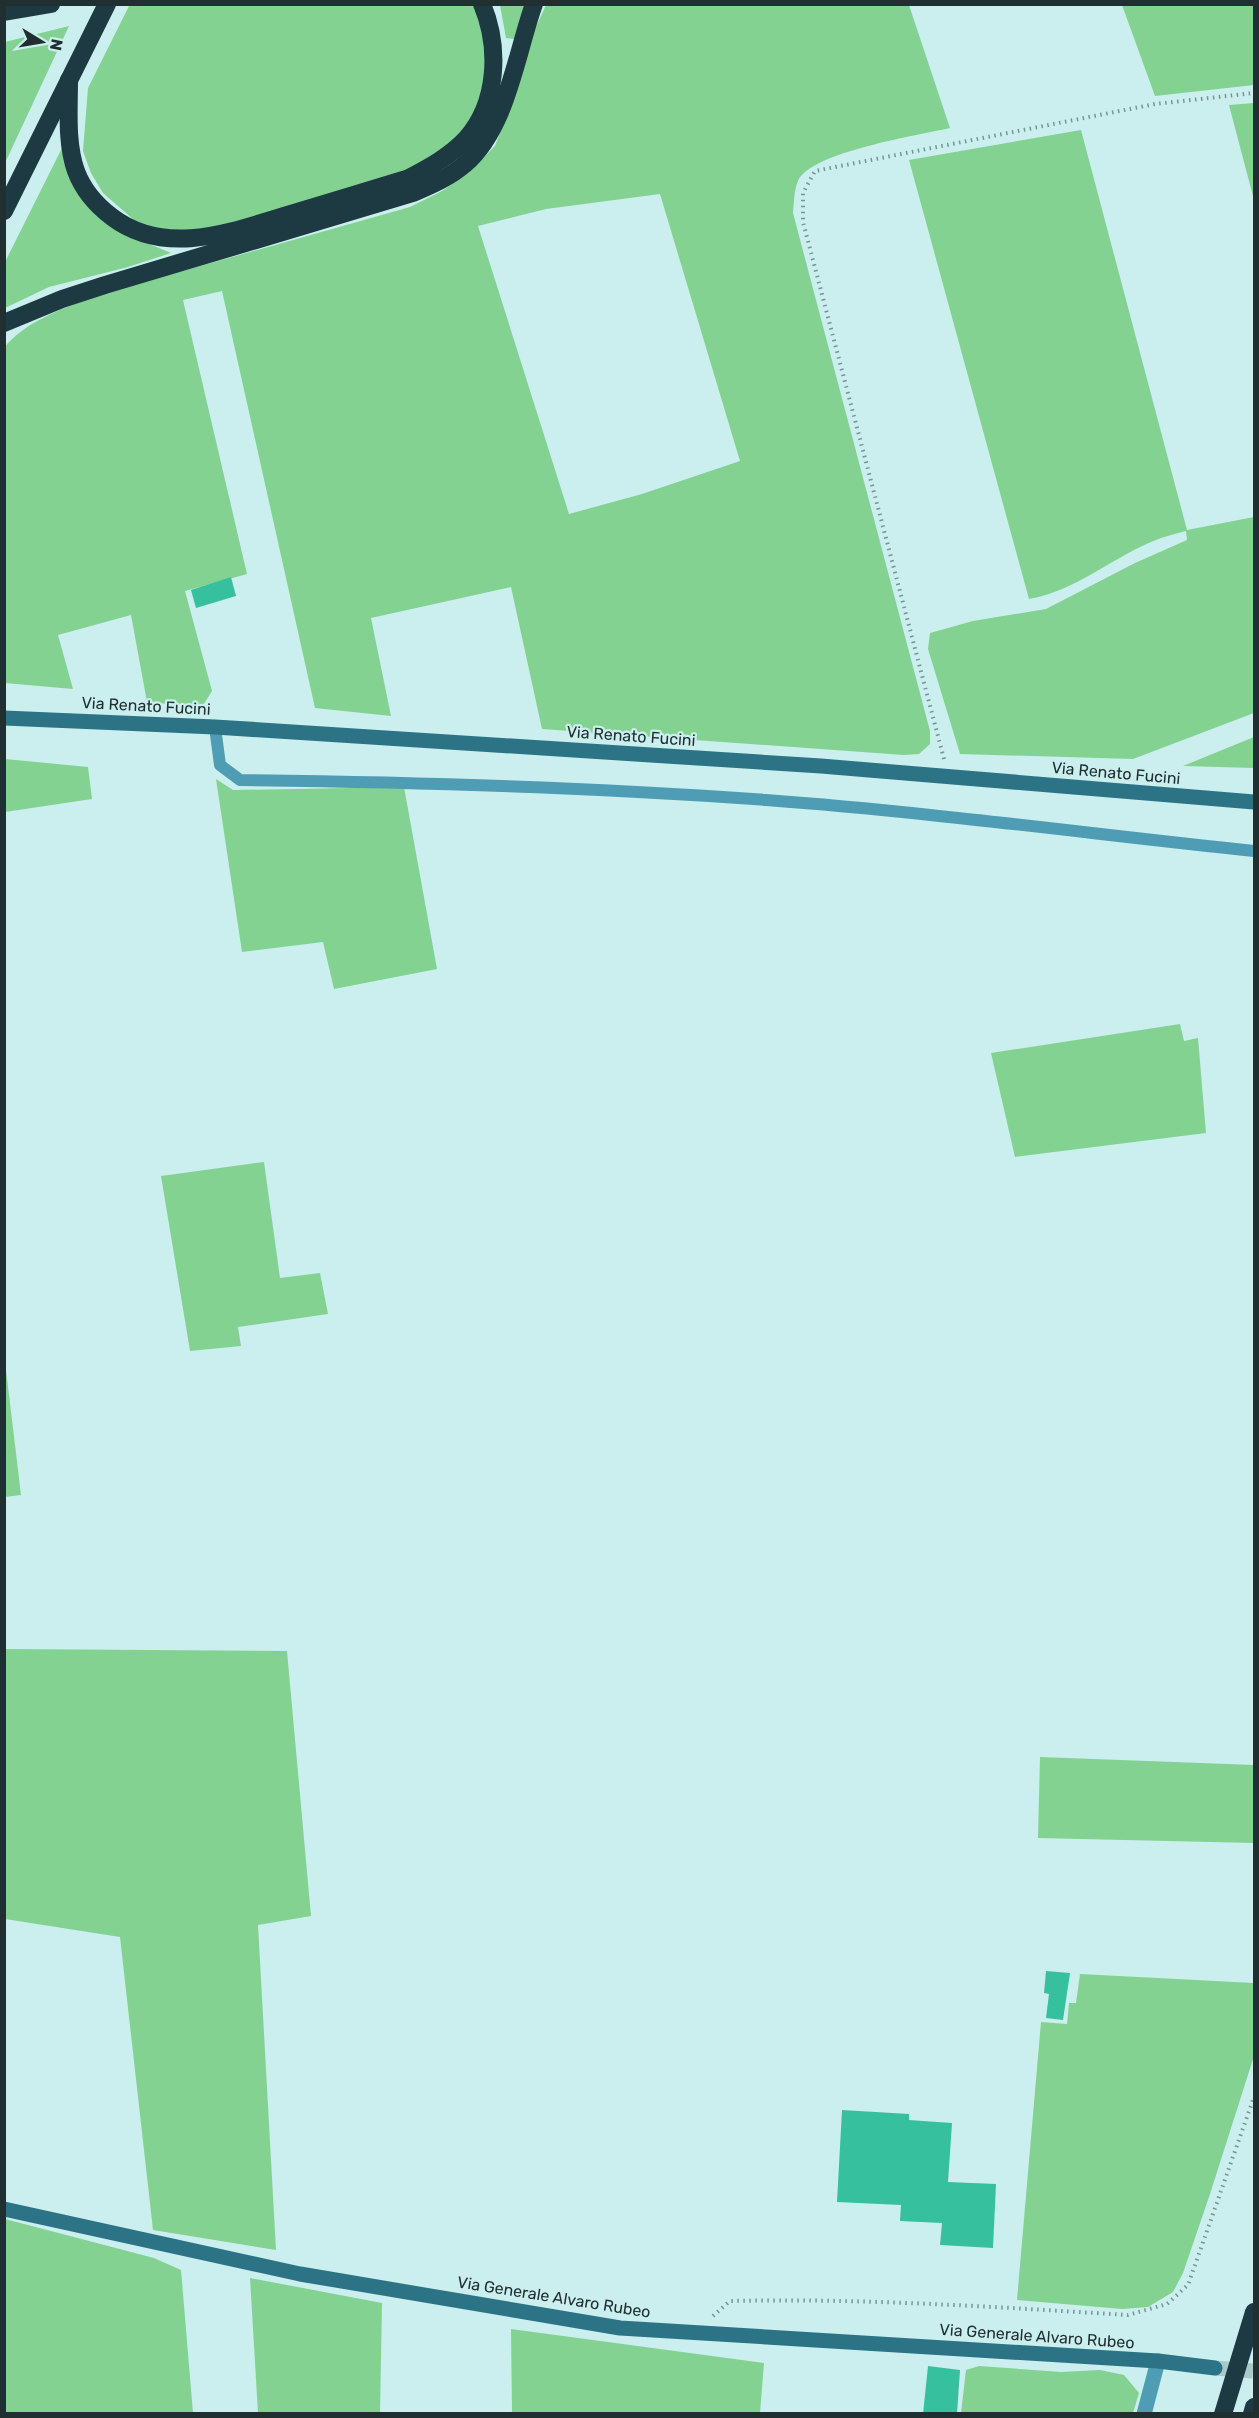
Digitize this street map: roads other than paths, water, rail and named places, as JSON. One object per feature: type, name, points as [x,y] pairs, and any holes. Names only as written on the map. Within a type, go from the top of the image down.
[{"type":"highway","points":[[4,12],[51,4]]},
{"type":"highway","points":[[7,202],[107,4]]},
{"type":"highway","points":[[69,80],[69,124],[76,171],[88,194],[101,209],[120,223],[158,238],[190,239],[224,234],[409,178],[451,153],[466,138],[480,118],[494,71],[495,47],[489,20],[482,4]]},
{"type":"highway","points":[[4,323],[62,299],[413,193],[439,182],[466,163],[495,124],[534,4]]},
{"type":"highway","points":[[1224,2410],[1254,2312]]},
{"type":"street","name":"Via Renato Fucini","points":[[4,718],[215,728],[821,766],[1254,802]]},
{"type":"street","name":"Via Generale Alvaro Rubeo","points":[[4,2209],[300,2274],[620,2328],[1158,2361],[1215,2368]]},
{"type":"street","points":[[1144,2414],[1158,2361]]},
{"type":"lane","points":[[215,728],[220,765],[240,780],[449,784],[675,794],[864,809],[1254,850]]},
{"type":"tunnel","points":[[1215,2368],[1254,2371]]}]
